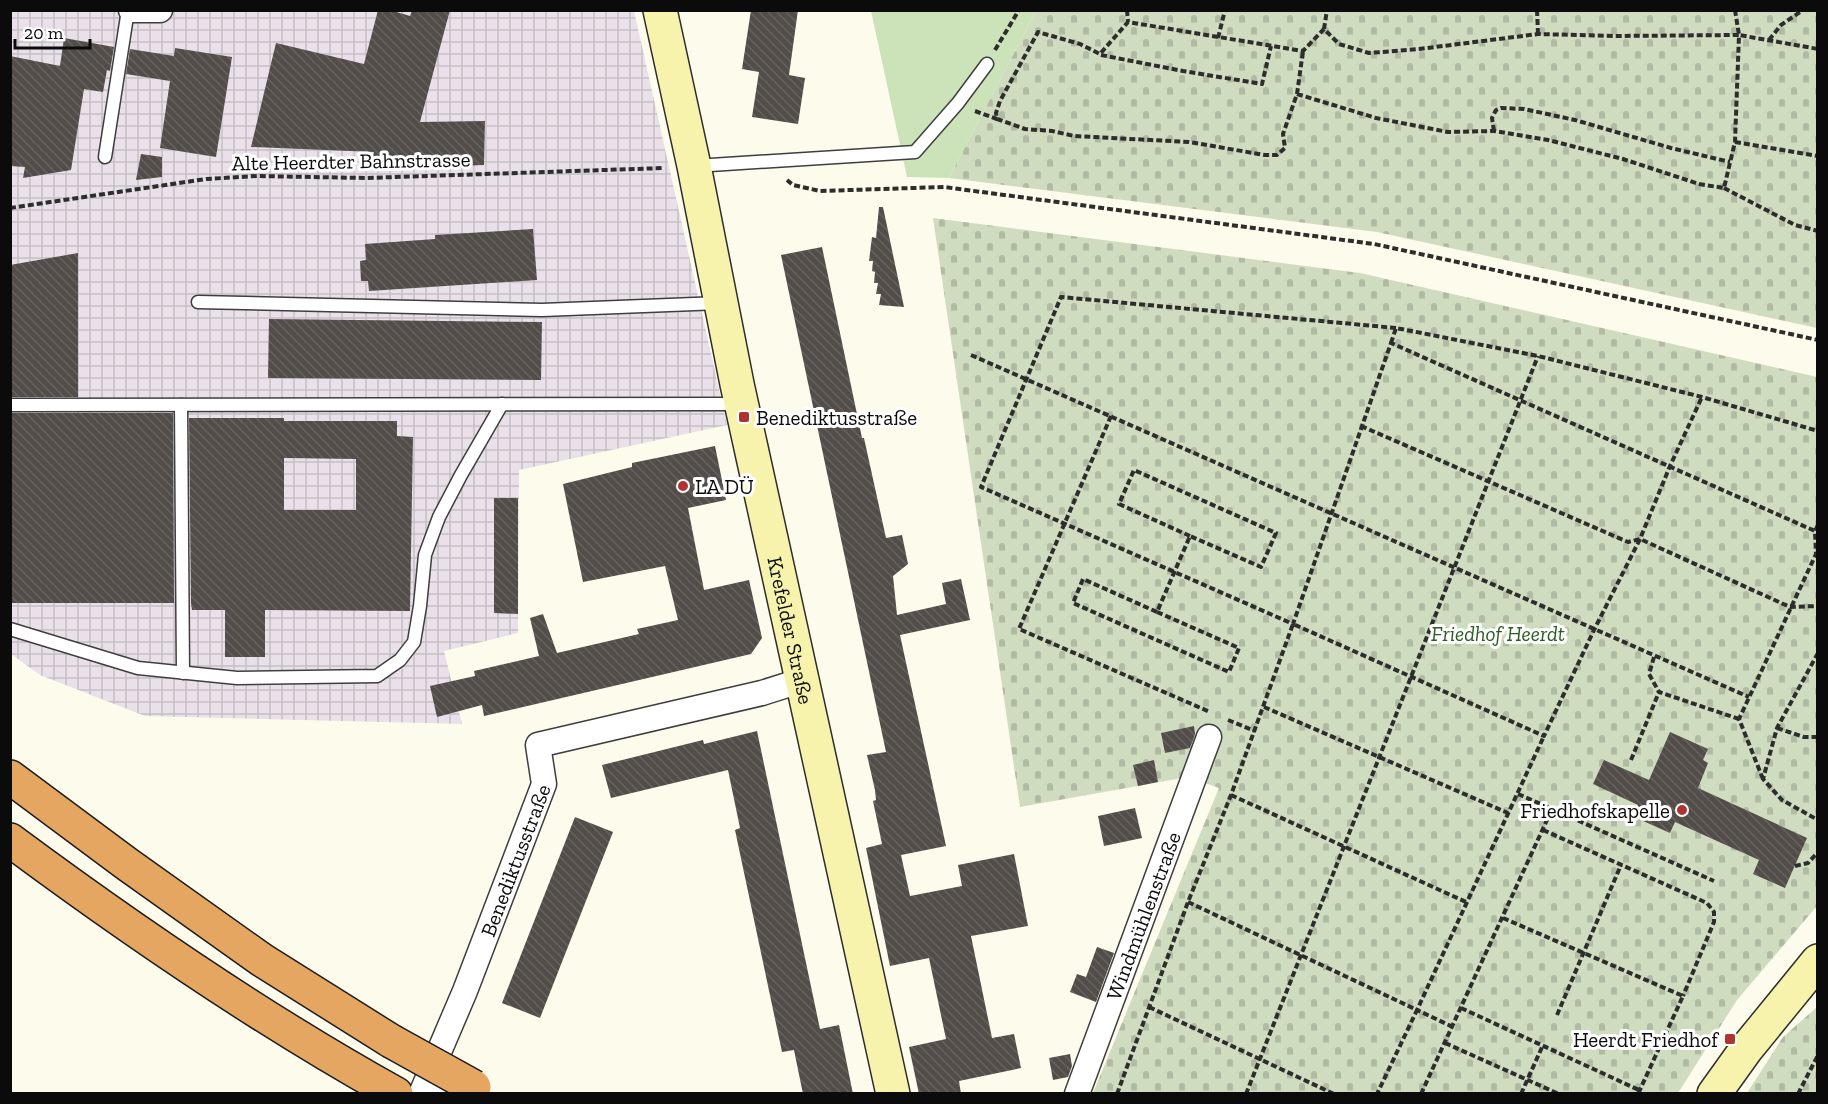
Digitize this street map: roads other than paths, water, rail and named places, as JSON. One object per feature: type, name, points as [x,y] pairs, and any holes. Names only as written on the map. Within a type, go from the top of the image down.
[{"type":"highway","points":[[10,777],[262,960],[391,1041],[486,1094]]},
{"type":"highway","points":[[10,840],[99,906],[239,1001],[412,1089]]},
{"type":"main road","name":"Krefelder Straße","points":[[660,10],[694,166],[741,404],[893,1094]]},
{"type":"main road","points":[[1714,1094],[1753,1040],[1818,961]]},
{"type":"street","points":[[129,10],[160,10]]},
{"type":"street","name":"Benediktusstraße","points":[[412,1089],[465,991],[544,784],[538,745],[762,693],[803,680]]},
{"type":"street","name":"Windmühlenstraße","points":[[1077,1094],[1209,738]]},
{"type":"lane","points":[[105,157],[129,10]]},
{"type":"lane","points":[[694,166],[915,152],[958,103],[987,64]]},
{"type":"lane","points":[[198,302],[542,310],[721,303]]},
{"type":"lane","points":[[10,629],[138,669],[237,678],[377,676],[399,660],[414,642],[425,555],[439,517],[502,404]]},
{"type":"lane","points":[[10,405],[741,404]]},
{"type":"lane","points":[[182,405],[183,673]]},
{"type":"place","name":"Benediktusstraße","points":[[744,417]]},
{"type":"place","name":"LA DÜ","points":[[683,486]]},
{"type":"place","name":"Friedhofskapelle","points":[[1682,810]]},
{"type":"place","name":"Heerdt Friedhof","points":[[1730,1039]]},
{"type":"park label","name":"Friedhof Heerdt","points":[[1498,633]]}]
